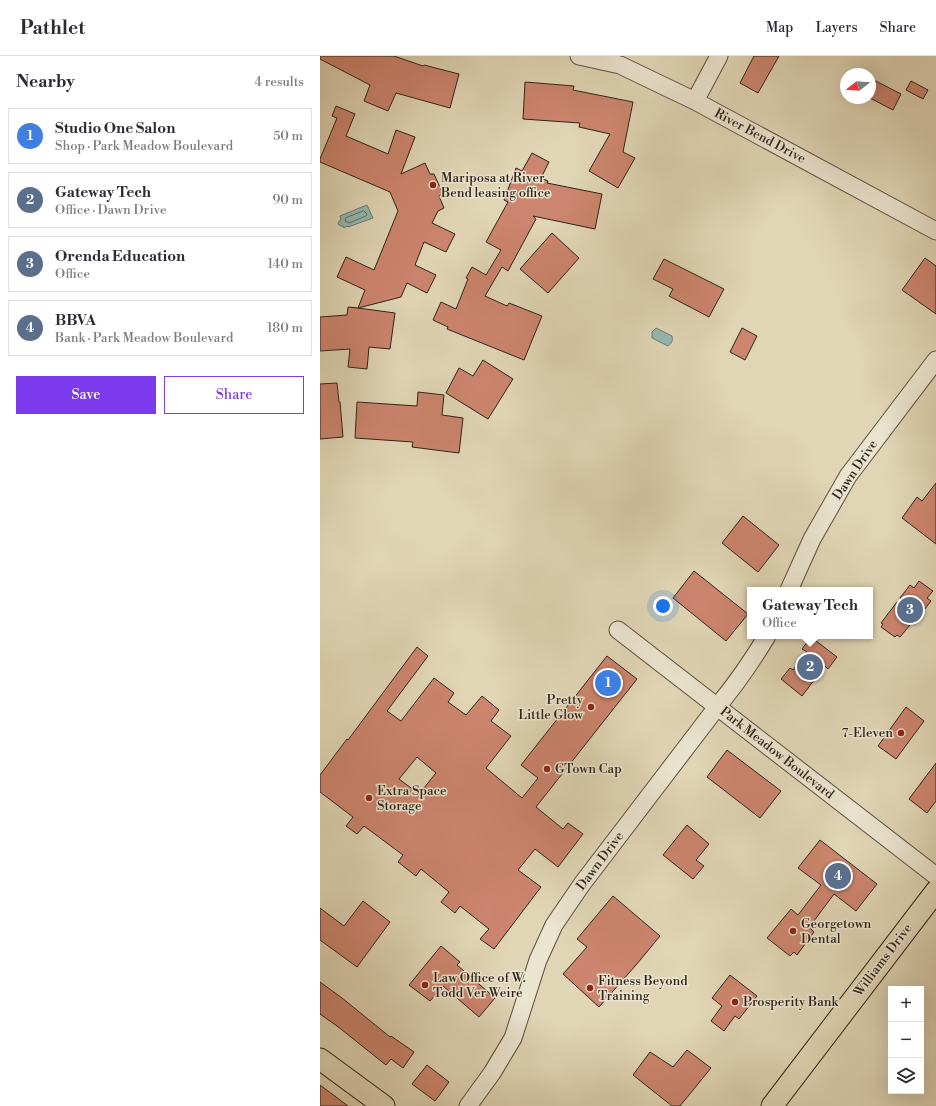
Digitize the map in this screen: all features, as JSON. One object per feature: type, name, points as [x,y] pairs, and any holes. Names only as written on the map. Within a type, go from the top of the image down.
[{"type":"main road","name":"Williams Drive","points":[[772,1106],[936,891]]},
{"type":"main road","points":[[320,1059],[384,1106]]},
{"type":"street","name":"River Bend Drive","points":[[579,56],[620,65],[695,101],[936,231]]},
{"type":"street","points":[[695,101],[719,56]]},
{"type":"street","name":"Dawn Drive","points":[[790,587],[812,539],[848,476],[936,360]]},
{"type":"street","name":"Park Meadow Boulevard","points":[[618,630],[936,876]]},
{"type":"street","name":"Dawn Drive","points":[[468,1106],[492,1073],[513,1038],[538,960],[554,925],[582,884],[737,683],[765,639]]},
{"type":"water","points":[[367,205],[373,218],[344,228],[338,224],[341,220],[340,216]]},
{"type":"water","points":[[656,328],[672,336],[672,342],[668,346],[652,338],[652,332]]},
{"type":"building","points":[[320,56],[394,56],[423,66],[459,74],[450,108],[396,93],[388,111],[364,101],[370,85],[320,59]]},
{"type":"building","points":[[754,56],[779,56],[758,93],[740,83]]},
{"type":"building","points":[[876,81],[901,94],[893,110],[876,101]]},
{"type":"building","points":[[911,81],[928,90],[923,99],[906,90]]},
{"type":"building","points":[[525,82],[574,86],[573,90],[633,102],[623,152],[635,158],[618,188],[589,171],[610,134],[579,127],[580,123],[523,119]]},
{"type":"building","points":[[336,106],[355,114],[346,136],[388,154],[396,130],[415,137],[401,174],[425,163],[430,174],[434,174],[443,194],[439,196],[444,208],[438,211],[432,223],[455,234],[446,252],[424,242],[415,265],[436,275],[427,293],[407,283],[401,297],[358,308],[365,290],[337,277],[346,257],[374,270],[398,211],[390,192],[320,162],[337,118],[332,116]]},
{"type":"building","points":[[532,153],[549,162],[541,178],[548,181],[547,183],[602,194],[595,229],[533,216],[536,219],[508,271],[502,267],[485,296],[507,306],[509,303],[542,316],[524,360],[447,329],[448,327],[433,320],[441,302],[456,309],[468,279],[466,278],[472,267],[486,275],[501,250],[486,242],[508,202],[504,200],[516,168],[522,171]]},
{"type":"building","points":[[552,233],[579,258],[548,293],[520,269]]},
{"type":"building","points":[[925,258],[936,266],[936,314],[902,290]]},
{"type":"building","points":[[664,259],[724,289],[709,317],[669,296],[673,289],[653,279]]},
{"type":"building","points":[[348,307],[395,313],[390,349],[369,347],[367,369],[348,367],[350,349],[320,351],[320,317],[347,315]]},
{"type":"building","points":[[742,328],[757,336],[745,360],[730,352]]},
{"type":"building","points":[[483,360],[513,379],[488,419],[446,393],[459,368],[473,376]]},
{"type":"building","points":[[337,383],[343,437],[320,439],[320,384]]},
{"type":"building","points":[[418,392],[444,395],[442,415],[463,418],[459,453],[412,447],[413,442],[355,438],[357,402],[417,406]]},
{"type":"building","points":[[936,483],[936,544],[902,518],[917,497],[922,501]]},
{"type":"building","points":[[743,516],[779,545],[758,572],[722,543]]},
{"type":"building","points":[[694,571],[747,613],[747,615],[726,641],[673,598]]},
{"type":"building","points":[[919,581],[933,591],[927,598],[931,601],[921,614],[900,598],[910,585],[914,588]]},
{"type":"building","points":[[897,602],[910,625],[900,637],[897,635],[895,637],[881,627],[883,624],[881,623]]},
{"type":"building","points":[[810,639],[814,639],[837,657],[828,669],[825,666],[802,696],[781,679],[790,668],[793,670],[807,652],[802,649]]},
{"type":"building","points":[[417,647],[428,656],[387,711],[401,721],[434,678],[454,693],[448,702],[466,715],[482,696],[499,710],[491,721],[511,736],[486,768],[522,798],[538,778],[521,765],[607,656],[637,679],[536,807],[563,829],[568,823],[583,834],[558,867],[535,849],[518,870],[541,887],[494,949],[480,939],[489,929],[460,906],[455,913],[441,902],[449,892],[421,869],[416,876],[398,862],[403,855],[364,826],[357,834],[346,826],[353,817],[320,792],[320,775],[347,739],[348,740]],"holes":[[[417,757],[436,773],[419,794],[399,779]]]},
{"type":"building","name":"7-Eleven","points":[[906,707],[924,721],[896,759],[878,746]]},
{"type":"building","points":[[727,750],[781,791],[760,818],[707,777]]},
{"type":"building","points":[[936,763],[936,801],[927,813],[909,799]]},
{"type":"building","points":[[687,825],[709,844],[696,860],[704,866],[693,879],[663,855]]},
{"type":"building","points":[[820,840],[877,884],[856,911],[834,894],[811,925],[811,929],[814,932],[797,955],[794,952],[790,956],[767,938],[791,909],[798,915],[821,885],[798,868]]},
{"type":"building","points":[[613,896],[660,936],[599,1007],[563,974],[587,947],[577,939]]},
{"type":"building","points":[[363,901],[390,922],[357,967],[320,940],[320,908],[344,926]]},
{"type":"building","points":[[441,946],[460,962],[457,965],[495,998],[479,1017],[443,986],[430,1001],[409,985]]},
{"type":"building","name":"Prosperity Bank","points":[[730,975],[757,996],[739,1019],[735,1016],[724,1031],[711,1021],[722,1006],[712,998]]},
{"type":"building","points":[[320,982],[390,1037],[391,1036],[414,1052],[403,1068],[391,1059],[386,1065],[320,1014]]},
{"type":"building","points":[[687,1050],[711,1068],[680,1106],[672,1106],[633,1075],[650,1052],[673,1067]]},
{"type":"building","points":[[427,1065],[449,1082],[435,1101],[412,1084]]},
{"type":"building","points":[[320,1085],[348,1106],[320,1106]]},
{"type":"place","name":"Mariposa at River Bend leasing office","points":[[433,185]]},
{"type":"place","name":"Orenda Education","points":[[910,610]]},
{"type":"place","name":"Gateway Tech","points":[[810,667]]},
{"type":"place","name":"Studio One Salon","points":[[608,683]]},
{"type":"place","name":"Pretty Little Glow","points":[[591,707]]},
{"type":"place","name":"7-Eleven","points":[[901,733]]},
{"type":"place","name":"GTown Cap","points":[[547,769]]},
{"type":"place","name":"Extra Space Storage","points":[[369,798]]},
{"type":"place","name":"BBVA","points":[[838,876]]},
{"type":"place","name":"Georgetown Dental","points":[[793,931]]},
{"type":"place","name":"Law Office of W. Todd Ver Weire","points":[[425,985]]},
{"type":"place","name":"Fitness Beyond Training","points":[[590,988]]},
{"type":"place","name":"Prosperity Bank","points":[[735,1002]]}]
